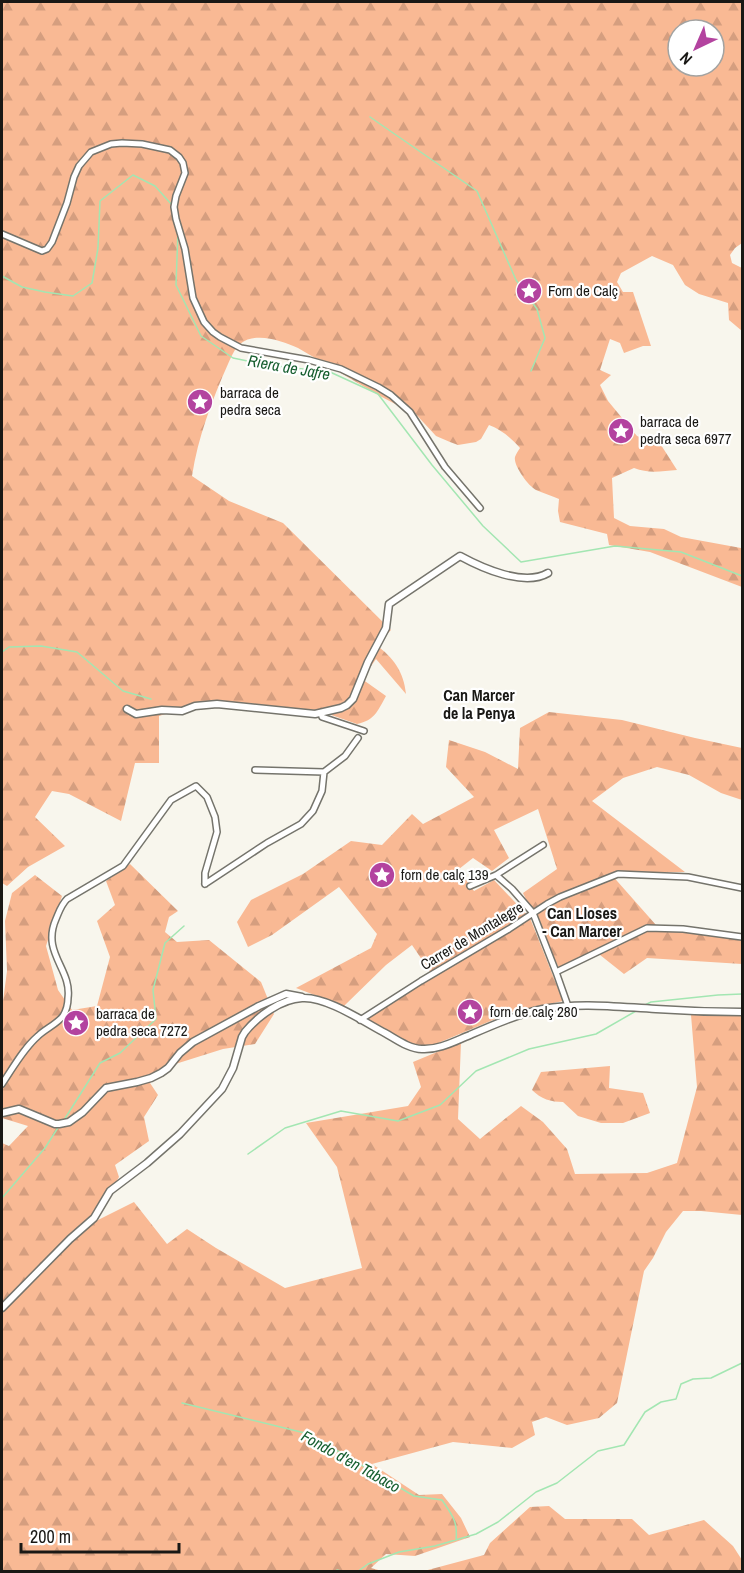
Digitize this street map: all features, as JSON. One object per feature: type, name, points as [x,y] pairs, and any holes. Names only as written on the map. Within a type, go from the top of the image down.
[{"type":"street","points":[[2,234],[42,251],[47,249],[52,243],[79,166],[91,152],[111,144],[122,143],[142,144],[170,150],[183,163],[185,173],[174,207],[185,249],[193,298],[204,322],[220,337],[241,348],[309,360],[341,369],[391,394],[410,412],[445,467],[480,508]]},
{"type":"street","points":[[126,709],[136,714],[162,710],[182,711],[195,706],[217,704],[295,713],[321,713],[347,705],[353,699],[368,662],[386,628],[389,604],[460,556],[492,571],[513,577],[544,576],[548,573]]},
{"type":"street","points":[[321,713],[322,717],[364,730]]},
{"type":"street","points":[[255,770],[324,772],[345,756],[358,738]]},
{"type":"street","points":[[2,1084],[31,1043],[63,1016],[66,1009],[69,988],[54,954],[52,942],[53,924],[62,904],[123,866],[171,800],[196,786],[207,797],[218,832],[205,873],[205,884],[267,843],[301,824],[313,811],[322,791],[324,772]]},
{"type":"street","points":[[470,886],[496,875],[543,845]]},
{"type":"street","name":"Carrer de Montalegre","points":[[360,1020],[560,897],[618,874],[688,877],[742,888]]},
{"type":"street","points":[[496,875],[512,889],[533,914],[568,1006]]},
{"type":"street","points":[[556,972],[647,928],[683,929],[742,937]]},
{"type":"street","points":[[2,1113],[19,1109],[55,1124],[69,1122],[83,1112],[106,1088],[137,1082],[161,1073],[202,1035],[286,994],[319,1000],[402,1043],[425,1050],[542,1009],[607,1006],[742,1012]]},
{"type":"street","points":[[2,1308],[94,1218],[110,1191],[180,1134],[222,1089],[233,1068],[242,1037],[248,1028],[270,1010],[290,1000],[303,998]]},
{"type":"green space","points":[[2,2],[742,2],[742,243],[730,255],[732,263],[742,268],[742,331],[729,320],[728,303],[699,294],[685,285],[673,265],[652,256],[621,273],[617,282],[623,292],[633,292],[651,346],[643,346],[624,353],[620,343],[610,339],[600,370],[611,375],[600,385],[608,401],[637,436],[661,445],[677,470],[650,472],[634,468],[612,478],[614,518],[630,526],[664,529],[681,537],[741,548],[742,587],[650,552],[609,545],[607,534],[560,522],[559,499],[536,490],[529,484],[515,461],[520,448],[494,427],[489,425],[481,439],[476,442],[458,445],[436,436],[412,410],[380,396],[298,348],[269,338],[246,340],[234,351],[216,391],[202,433],[192,476],[229,501],[283,523],[391,630],[376,645],[397,666],[406,694],[376,659],[362,679],[386,696],[372,718],[357,724],[320,711],[276,711],[226,707],[204,702],[159,716],[159,763],[135,763],[121,821],[69,794],[52,791],[35,817],[65,846],[28,867],[7,886],[2,883]]},
{"type":"green space","points":[[549,712],[622,720],[742,748],[742,800],[721,793],[689,775],[657,767],[623,778],[592,801],[685,872],[610,873],[656,925],[742,939],[742,964],[647,958],[624,974],[595,951],[559,968],[523,893],[557,869],[538,809],[494,830],[509,858],[492,871],[473,858],[459,869],[474,891],[494,880],[530,918],[563,1001],[512,1012],[424,1049],[383,1031],[366,1018],[433,976],[412,945],[386,965],[344,1006],[296,988],[371,948],[377,934],[339,887],[272,935],[248,947],[237,922],[251,900],[303,874],[351,841],[382,845],[412,814],[423,824],[474,797],[446,767],[449,740],[485,752],[518,769],[520,728]]},
{"type":"green space","points":[[130,864],[178,911],[169,917],[165,932],[177,942],[209,940],[261,982],[274,1014],[255,1044],[223,1049],[169,1066],[150,1083],[158,1095],[144,1117],[149,1141],[115,1165],[119,1177],[94,1222],[134,1202],[167,1244],[187,1229],[285,1288],[362,1268],[337,1167],[306,1123],[408,1106],[421,1087],[413,1062],[461,1042],[458,1119],[480,1139],[521,1106],[543,1122],[567,1149],[575,1174],[647,1173],[677,1163],[697,1087],[691,1015],[742,1014],[742,1215],[683,1211],[666,1232],[644,1271],[617,1403],[599,1418],[567,1425],[546,1417],[532,1422],[535,1435],[512,1448],[453,1442],[372,1464],[419,1495],[442,1494],[461,1518],[470,1537],[415,1556],[386,1554],[371,1568],[382,1571],[2,1571],[2,1143],[9,1146],[28,1126],[2,1118],[2,1009],[7,971],[5,921],[12,893],[35,875],[62,896],[46,946],[58,990],[72,1010],[97,1006],[110,957],[97,921],[115,905],[106,881]]},
{"type":"green space","points":[[610,1066],[609,1088],[643,1093],[650,1113],[623,1123],[601,1123],[578,1116],[563,1102],[546,1099],[532,1090],[541,1072]]},
{"type":"green space","points":[[549,1506],[565,1519],[632,1519],[649,1535],[704,1520],[733,1546],[742,1560],[742,1571],[424,1571],[484,1555],[490,1543],[530,1507]]},
{"type":"waterway","points":[[370,117],[477,191],[516,280],[537,309],[545,338],[531,371]]},
{"type":"waterway","name":"Riera de Jafre","points":[[2,276],[22,287],[73,296],[92,283],[98,248],[100,201],[133,175],[155,186],[172,205]]},
{"type":"waterway","name":"Riera de Jafre","points":[[178,231],[176,285],[201,336],[233,358],[267,365],[330,372],[378,394],[432,465],[483,526],[521,562],[615,546],[681,552],[742,576]]},
{"type":"waterway","points":[[2,652],[9,647],[41,646],[77,652],[123,691],[151,699]]},
{"type":"waterway","points":[[64,1120],[100,1063],[120,1053],[156,1019],[153,990],[165,943],[184,926]]},
{"type":"waterway","points":[[645,1005],[651,1002],[742,994]]},
{"type":"waterway","points":[[248,1154],[285,1128],[341,1111],[398,1121],[440,1105],[476,1071],[529,1049],[596,1034],[636,1011]]},
{"type":"waterway","points":[[2,1198],[45,1148],[59,1126]]},
{"type":"waterway","points":[[357,1572],[368,1564],[399,1552],[435,1546],[476,1534],[498,1522],[536,1492],[557,1483],[598,1451],[624,1445],[645,1412],[661,1402],[676,1399],[681,1384],[693,1379],[711,1378],[742,1363]]},
{"type":"waterway","name":"Fondo d'en Tabaco","points":[[182,1403],[309,1434],[414,1496],[442,1500],[455,1523],[456,1540]]},
{"type":"waterway","points":[[334,1572],[337,1570],[346,1572]]},
{"type":"place","name":"Forn de Calç","points":[[529,291]]},
{"type":"place","name":"barraca de pedra seca","points":[[200,402]]},
{"type":"place","name":"barraca de pedra seca 6977","points":[[621,431]]},
{"type":"place","name":"forn de calç 139","points":[[382,875]]},
{"type":"place","name":"forn de calç 280","points":[[470,1012]]},
{"type":"place","name":"barraca de pedra seca 7272","points":[[76,1023]]},
{"type":"district","name":"Can Marcer de la Penya","points":[[479,704]]},
{"type":"district","name":"Can Lloses - Can Marcer","points":[[582,922]]}]
